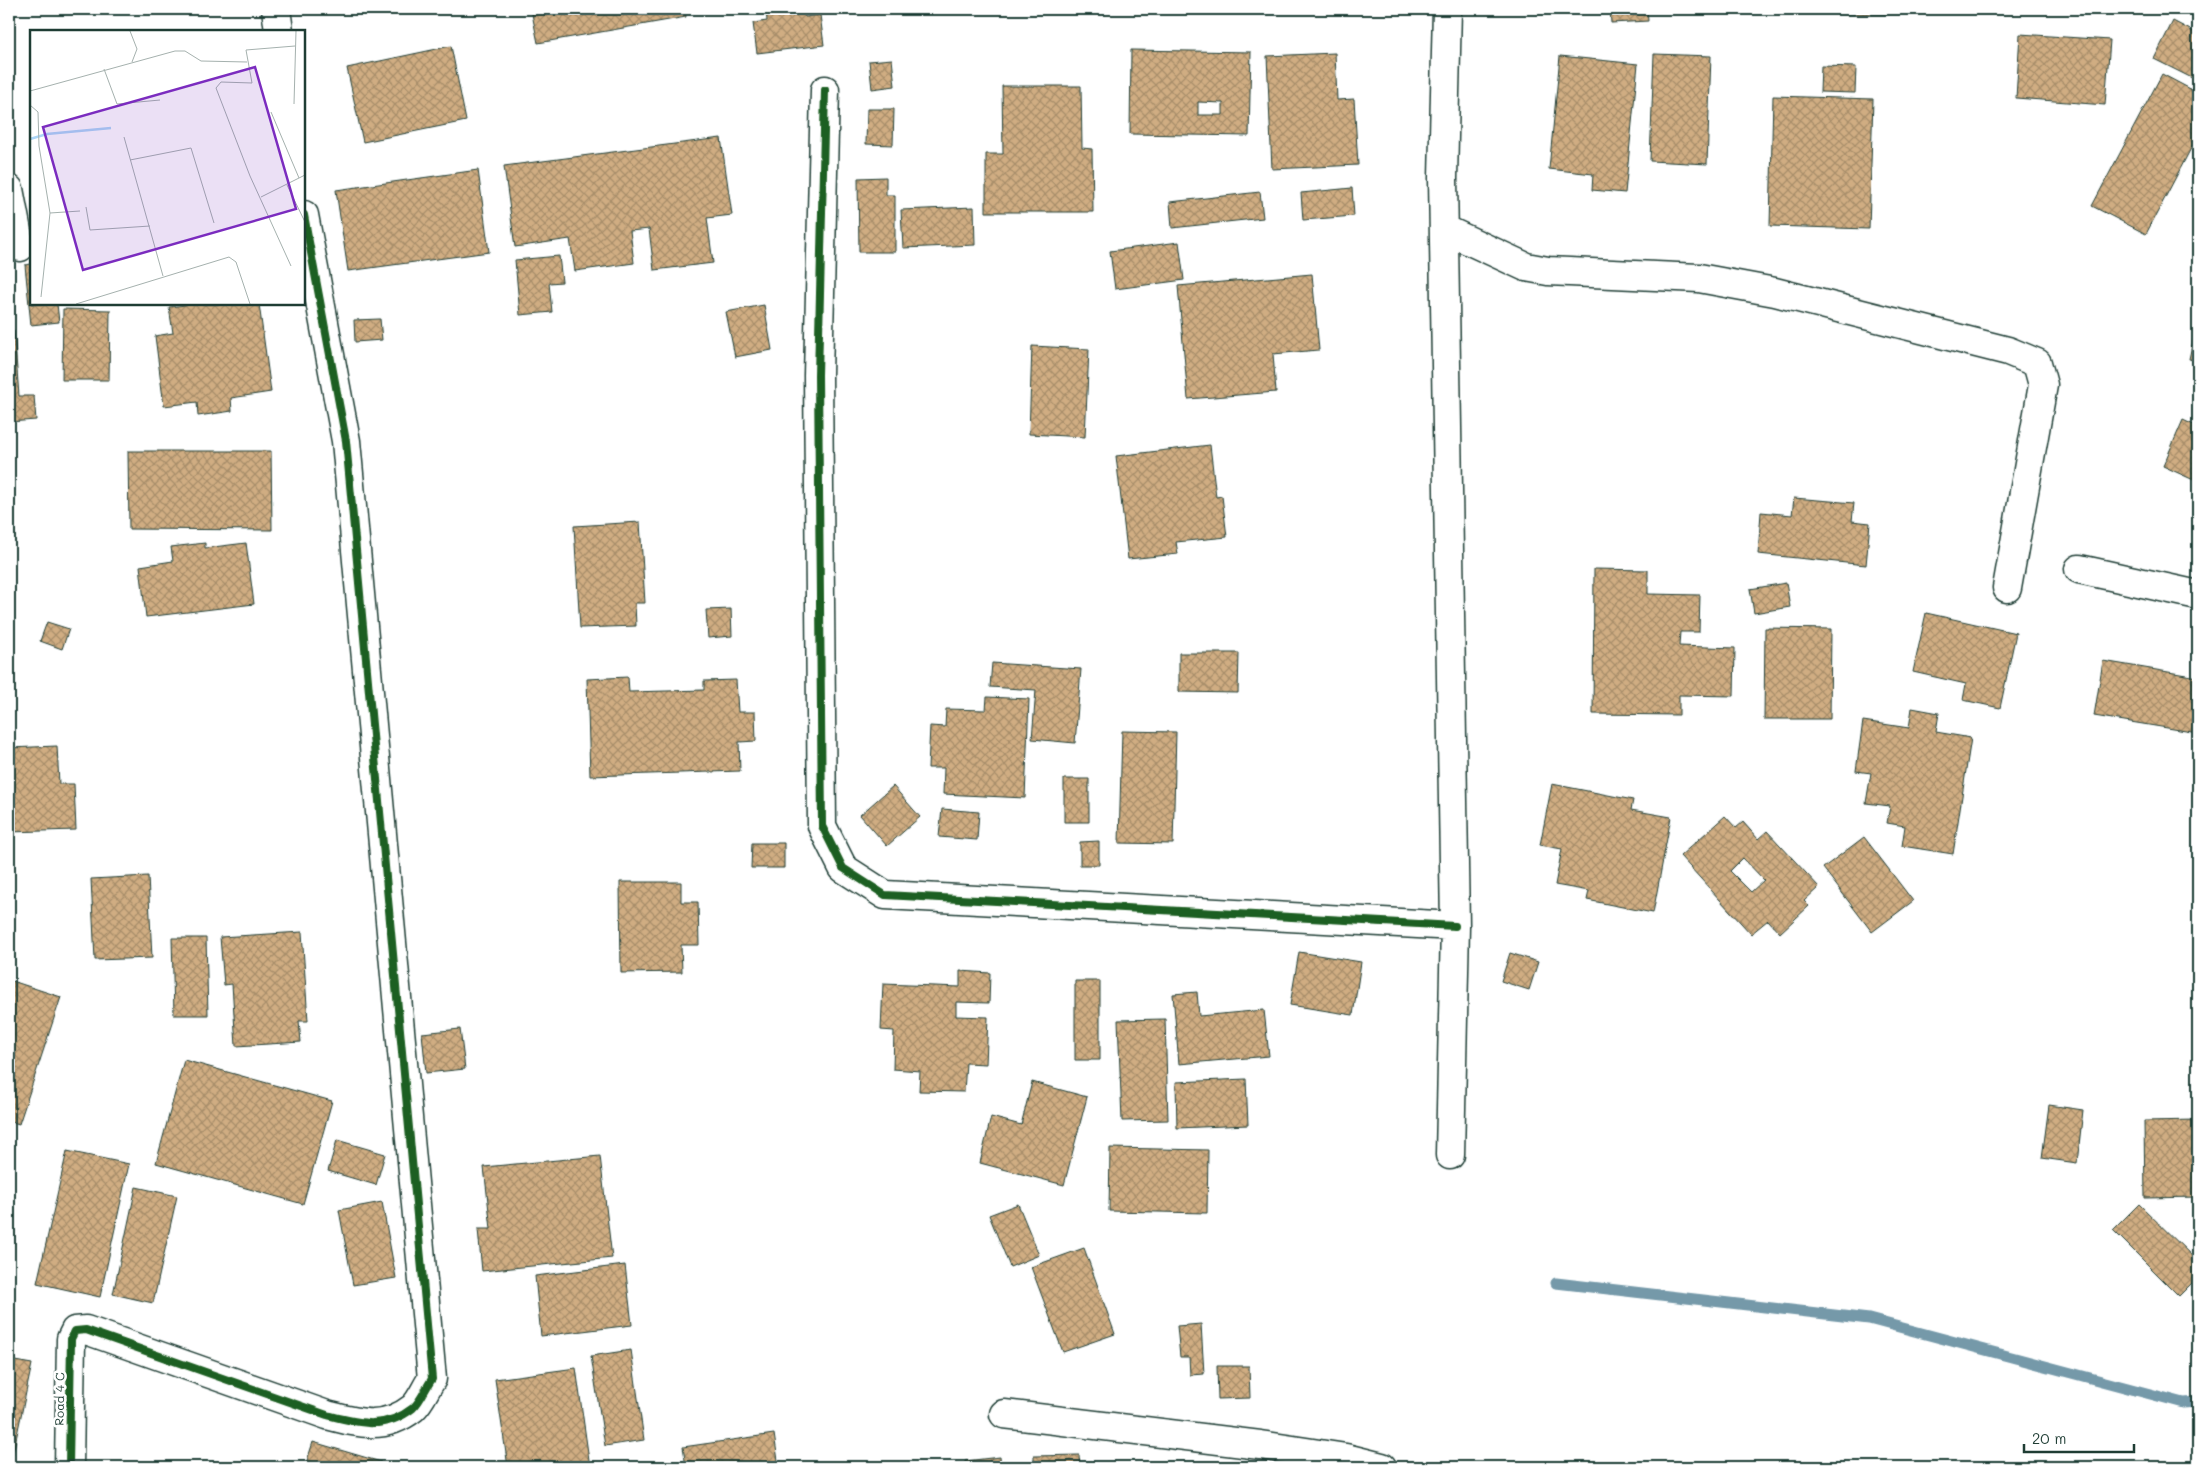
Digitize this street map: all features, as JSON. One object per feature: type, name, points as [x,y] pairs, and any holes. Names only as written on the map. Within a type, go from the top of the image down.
[{"type":"street","points":[[276,9],[279,30]]},
{"type":"street","points":[[1447,9],[1444,228],[1455,926],[1450,1155]]},
{"type":"street","points":[[825,90],[818,375],[822,826],[842,868],[885,895],[1455,926]]},
{"type":"street","points":[[9,189],[20,248]]},
{"type":"street","name":"Road 4 C","points":[[69,1467],[71,1339],[75,1331],[86,1330],[327,1415],[367,1425],[395,1418],[414,1407],[432,1378],[346,441],[305,220]]},
{"type":"street","points":[[1444,228],[1526,267],[1548,271],[1709,280],[1793,297],[2008,351],[2037,363],[2043,384],[2007,588]]},
{"type":"street","points":[[2079,569],[2198,596]]},
{"type":"street","points":[[1004,1414],[1260,1445],[1346,1458],[1382,1467]]},
{"type":"building","points":[[531,9],[685,9],[686,17],[538,43]]},
{"type":"building","points":[[766,9],[804,9],[805,17],[820,15],[824,45],[757,53],[753,23],[767,21]]},
{"type":"building","points":[[1610,9],[1647,9],[1648,21],[1611,23]]},
{"type":"building","points":[[1834,9],[1907,9],[1907,14],[1834,14]]},
{"type":"building","points":[[2173,21],[2198,34],[2198,81],[2154,59]]},
{"type":"building","points":[[2020,34],[2110,40],[2105,105],[2016,98]]},
{"type":"building","points":[[451,46],[466,121],[363,142],[347,68]]},
{"type":"building","points":[[1131,50],[1251,52],[1249,136],[1130,134]],"holes":[[[1198,102],[1223,103],[1223,115],[1198,115]]]},
{"type":"building","points":[[1335,53],[1337,100],[1354,99],[1358,165],[1272,169],[1267,56]]},
{"type":"building","points":[[1654,54],[1711,56],[1707,164],[1650,161]]},
{"type":"building","points":[[1560,56],[1638,64],[1625,193],[1592,190],[1593,174],[1549,169]]},
{"type":"building","points":[[892,59],[895,86],[872,89],[869,61]]},
{"type":"building","points":[[1821,66],[1856,67],[1855,93],[1820,92]]},
{"type":"building","points":[[2162,74],[2198,93],[2198,135],[2146,234],[2092,206]]},
{"type":"building","points":[[1002,86],[1081,86],[1082,148],[1092,149],[1093,212],[986,212],[986,154],[1003,154]]},
{"type":"building","points":[[1773,96],[1873,99],[1869,229],[1770,226]]},
{"type":"building","points":[[867,109],[894,109],[893,145],[866,144]]},
{"type":"building","points":[[721,138],[732,215],[707,218],[713,263],[654,270],[649,229],[630,231],[634,263],[575,271],[570,239],[515,247],[504,166]]},
{"type":"building","points":[[478,170],[489,252],[348,271],[336,190]]},
{"type":"building","points":[[886,177],[886,195],[895,195],[895,252],[859,252],[858,178]]},
{"type":"building","points":[[1352,188],[1354,216],[1303,220],[1301,193]]},
{"type":"building","points":[[1260,192],[1263,218],[1172,228],[1170,202]]},
{"type":"building","points":[[974,207],[975,245],[903,248],[901,210]]},
{"type":"building","points":[[2198,208],[2198,219],[2193,215]]},
{"type":"building","points":[[1179,242],[1184,280],[1115,289],[1110,251]]},
{"type":"building","points":[[559,256],[562,282],[549,283],[552,312],[520,315],[515,260]]},
{"type":"building","points":[[30,264],[30,305],[57,305],[59,322],[31,325],[25,265]]},
{"type":"building","points":[[1312,274],[1319,350],[1273,354],[1276,392],[1188,399],[1178,286]]},
{"type":"building","points":[[184,305],[259,305],[271,392],[231,398],[232,411],[198,416],[197,402],[164,406],[155,336],[173,333],[169,307]]},
{"type":"building","points":[[764,305],[772,350],[735,357],[726,312]]},
{"type":"building","points":[[63,309],[110,310],[109,380],[62,380]]},
{"type":"building","points":[[380,319],[382,340],[355,342],[354,320]]},
{"type":"building","points":[[2196,327],[2198,327],[2198,361],[2189,359]]},
{"type":"building","points":[[9,330],[14,330],[19,396],[34,396],[36,420],[9,422]]},
{"type":"building","points":[[1032,346],[1089,349],[1085,437],[1029,434]]},
{"type":"building","points":[[2183,420],[2198,427],[2198,482],[2163,466]]},
{"type":"building","points":[[1210,445],[1216,497],[1222,496],[1227,537],[1176,542],[1178,554],[1128,559],[1116,456]]},
{"type":"building","points":[[128,451],[271,451],[272,530],[129,529]]},
{"type":"building","points":[[1794,498],[1854,503],[1852,521],[1870,523],[1866,565],[1758,554],[1761,512],[1792,515]]},
{"type":"building","points":[[640,522],[645,603],[635,603],[636,626],[580,628],[574,526]]},
{"type":"building","points":[[205,543],[205,548],[246,543],[254,604],[146,617],[140,566],[173,561],[171,547]]},
{"type":"building","points":[[1594,569],[1648,570],[1648,594],[1700,595],[1699,632],[1680,632],[1679,646],[1735,648],[1734,696],[1679,695],[1679,715],[1593,714]]},
{"type":"building","points":[[1786,583],[1790,607],[1754,613],[1750,589]]},
{"type":"building","points":[[731,609],[732,636],[708,638],[706,610]]},
{"type":"building","points":[[1926,613],[2016,633],[2000,708],[1963,700],[1966,684],[1913,672]]},
{"type":"building","points":[[47,622],[69,629],[62,649],[40,641]]},
{"type":"building","points":[[1765,628],[1831,629],[1830,719],[1764,719]]},
{"type":"building","points":[[1179,653],[1239,653],[1238,693],[1179,692]]},
{"type":"building","points":[[2103,661],[2198,677],[2198,733],[2094,716]]},
{"type":"building","points":[[992,663],[1081,669],[1075,743],[1032,739],[1036,690],[990,687]]},
{"type":"building","points":[[628,677],[629,692],[704,690],[704,681],[736,680],[738,712],[755,712],[756,741],[739,742],[740,771],[590,776],[587,679]]},
{"type":"building","points":[[987,697],[1029,699],[1025,798],[943,794],[944,768],[928,768],[930,726],[945,727],[946,709],[986,710]]},
{"type":"building","points":[[1912,708],[1939,713],[1936,732],[1971,738],[1953,854],[1902,846],[1905,826],[1887,823],[1890,806],[1866,803],[1871,773],[1856,771],[1863,721],[1909,728]]},
{"type":"building","points":[[1122,731],[1176,732],[1173,844],[1119,843]]},
{"type":"building","points":[[57,746],[59,784],[74,784],[76,830],[9,832],[9,748]]},
{"type":"building","points":[[1064,779],[1089,779],[1089,822],[1064,822]]},
{"type":"building","points":[[1552,784],[1633,800],[1631,810],[1671,817],[1653,913],[1587,900],[1589,891],[1555,885],[1562,849],[1540,845]]},
{"type":"building","points":[[893,786],[920,817],[887,846],[860,815]]},
{"type":"building","points":[[942,809],[979,812],[977,840],[939,837]]},
{"type":"building","points":[[1725,816],[1736,828],[1743,822],[1758,839],[1767,831],[1819,887],[1804,901],[1809,906],[1780,933],[1768,920],[1751,934],[1680,856]],"holes":[[[1743,858],[1764,880],[1751,892],[1730,871]]]},
{"type":"building","points":[[1864,837],[1913,901],[1872,932],[1823,868]]},
{"type":"building","points":[[1099,841],[1099,865],[1080,865],[1080,842]]},
{"type":"building","points":[[752,843],[784,843],[784,868],[751,868]]},
{"type":"building","points":[[148,876],[152,958],[95,960],[91,879]]},
{"type":"building","points":[[620,882],[681,882],[681,902],[698,902],[699,945],[681,945],[682,972],[621,973]]},
{"type":"building","points":[[302,932],[308,1021],[299,1021],[301,1042],[236,1046],[232,984],[224,985],[220,937]]},
{"type":"building","points":[[172,938],[206,938],[208,1015],[174,1015]]},
{"type":"building","points":[[1299,952],[1361,962],[1353,1015],[1290,1005]]},
{"type":"building","points":[[1510,953],[1538,962],[1529,990],[1501,981]]},
{"type":"building","points":[[960,971],[990,973],[989,1003],[956,1002],[956,1016],[988,1017],[986,1064],[966,1063],[964,1092],[919,1091],[920,1071],[893,1069],[894,1031],[881,1030],[883,984],[960,987]]},
{"type":"building","points":[[9,980],[61,997],[19,1124],[9,1121]]},
{"type":"building","points":[[1075,981],[1100,981],[1100,1060],[1075,1060]]},
{"type":"building","points":[[1197,992],[1199,1016],[1264,1010],[1269,1056],[1179,1064],[1173,994]]},
{"type":"building","points":[[1165,1019],[1168,1120],[1122,1121],[1118,1020]]},
{"type":"building","points":[[460,1029],[465,1069],[426,1073],[422,1033]]},
{"type":"building","points":[[184,1060],[332,1101],[303,1204],[156,1163]]},
{"type":"building","points":[[1246,1079],[1248,1125],[1177,1128],[1176,1082]]},
{"type":"building","points":[[1032,1082],[1087,1097],[1064,1185],[980,1163],[991,1117],[1021,1125]]},
{"type":"building","points":[[2049,1105],[2083,1110],[2077,1163],[2042,1158]]},
{"type":"building","points":[[2198,1120],[2198,1197],[2145,1198],[2144,1121]]},
{"type":"building","points":[[337,1140],[385,1154],[376,1185],[328,1171]]},
{"type":"building","points":[[1110,1148],[1208,1150],[1207,1213],[1109,1211]]},
{"type":"building","points":[[67,1151],[129,1164],[100,1297],[37,1283]]},
{"type":"building","points":[[600,1156],[612,1258],[482,1271],[478,1229],[491,1229],[484,1167]]},
{"type":"building","points":[[136,1187],[177,1196],[153,1303],[113,1294]]},
{"type":"building","points":[[382,1202],[396,1278],[353,1285],[339,1210]]},
{"type":"building","points":[[1018,1204],[1039,1255],[1010,1267],[989,1215]]},
{"type":"building","points":[[2139,1204],[2198,1262],[2198,1277],[2179,1296],[2113,1230]]},
{"type":"building","points":[[1084,1248],[1115,1334],[1063,1352],[1031,1267]]},
{"type":"building","points":[[625,1265],[632,1325],[541,1336],[535,1276]]},
{"type":"building","points":[[1201,1324],[1204,1374],[1190,1375],[1189,1357],[1180,1357],[1177,1326]]},
{"type":"building","points":[[631,1350],[644,1440],[605,1446],[591,1356]]},
{"type":"building","points":[[9,1360],[32,1364],[11,1463],[9,1463]]},
{"type":"building","points":[[1217,1366],[1249,1366],[1250,1398],[1218,1399]]},
{"type":"building","points":[[576,1368],[590,1467],[546,1467],[546,1465],[508,1467],[495,1379]]},
{"type":"building","points":[[774,1434],[779,1467],[686,1467],[683,1447]]},
{"type":"building","points":[[313,1442],[381,1462],[380,1467],[305,1467]]},
{"type":"building","points":[[1079,1455],[1080,1467],[1034,1467],[1034,1456]]},
{"type":"building","points":[[1000,1457],[1001,1467],[965,1467],[965,1461]]},
{"type":"waterway","points":[[1556,1283],[1869,1319],[2184,1403],[2198,1402]]},
{"type":"cycle path","points":[[825,90],[818,375],[822,826],[843,868],[885,895],[1455,926]]},
{"type":"cycle path","points":[[69,1467],[71,1339],[75,1331],[86,1330],[327,1415],[349,1421],[381,1422],[392,1420],[402,1415],[416,1405],[432,1379],[346,441],[305,220]]}]
